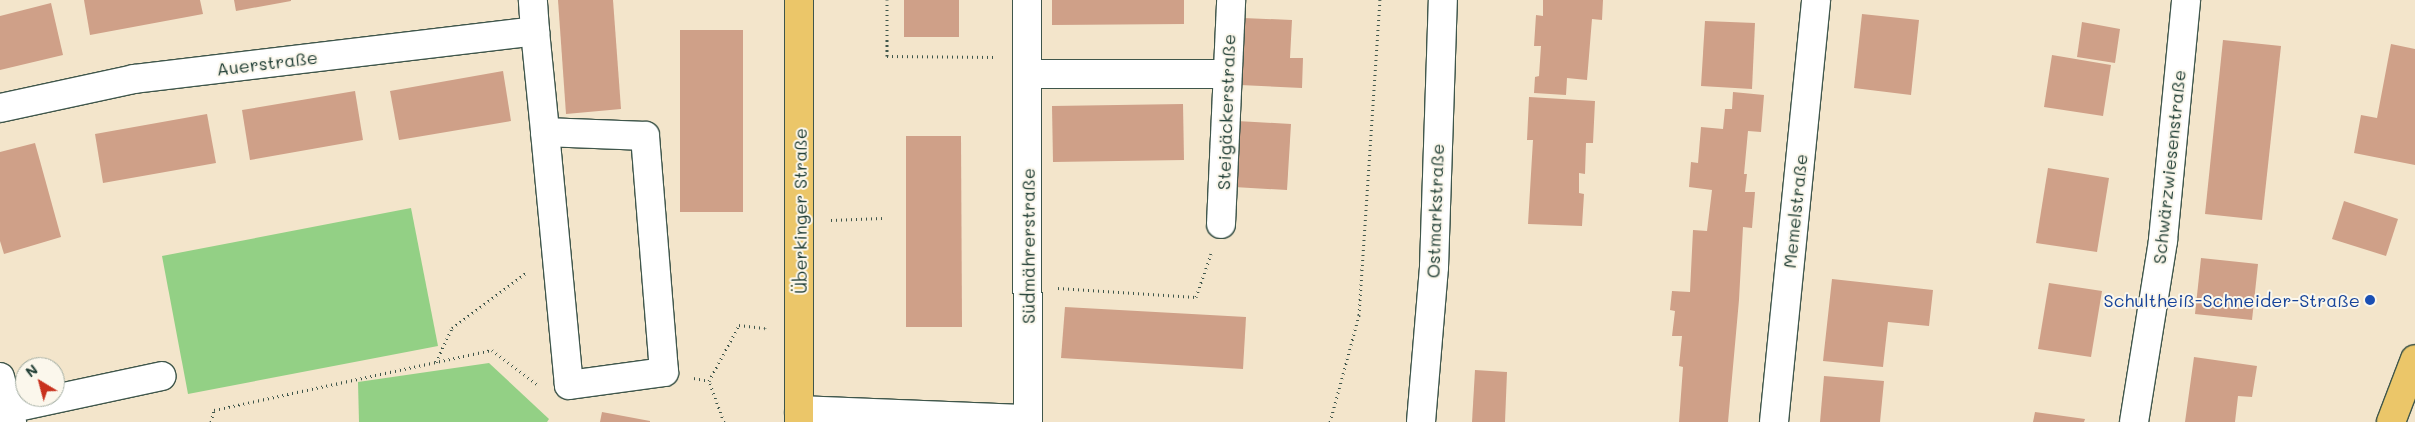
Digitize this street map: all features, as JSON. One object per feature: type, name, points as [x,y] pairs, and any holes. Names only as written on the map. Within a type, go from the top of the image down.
[{"type":"main road","name":"Überkinger Straße","points":[[799,0],[799,416]]},
{"type":"main road","points":[[2391,422],[2415,359]]},
{"type":"street","points":[[533,0],[536,31],[545,132],[556,250],[557,387],[664,372],[645,136],[545,132]]},
{"type":"street","name":"Südmährerstraße","points":[[799,416],[1028,420],[1027,0]]},
{"type":"street","name":"Steigäckerstraße","points":[[1221,224],[1231,0]]},
{"type":"street","name":"Ostmarkstraße","points":[[1421,422],[1434,267],[1443,0]]},
{"type":"street","name":"Memelstraße","points":[[1774,422],[1816,0]]},
{"type":"street","name":"Schwärzwiesenstraße","points":[[2134,422],[2164,240],[2186,0]]},
{"type":"street","name":"Auerstraße","points":[[0,108],[134,79],[536,31]]},
{"type":"street","points":[[1027,66],[1227,74]]},
{"type":"street","points":[[0,377],[10,415],[162,376]]},
{"type":"path","points":[[887,0],[887,56],[1027,66]]},
{"type":"path","points":[[1330,422],[1359,315],[1380,0]]},
{"type":"path","points":[[800,222],[882,218]]},
{"type":"path","points":[[1028,286],[1196,297],[1221,224]]},
{"type":"path","points":[[436,362],[452,328],[556,250]]},
{"type":"path","points":[[724,422],[709,381],[739,325]]},
{"type":"path","points":[[211,422],[214,410],[492,350],[557,387]]},
{"type":"green space","points":[[411,208],[438,346],[188,394],[162,256]]},
{"type":"green space","points":[[489,363],[549,419],[547,422],[359,422],[358,382]]},
{"type":"building","points":[[84,0],[200,0],[203,14],[90,35]]},
{"type":"building","points":[[234,0],[291,0],[291,1],[236,11]]},
{"type":"building","points":[[558,0],[613,0],[621,109],[566,114]]},
{"type":"building","points":[[904,0],[959,0],[959,37],[904,37]]},
{"type":"building","points":[[1052,0],[1184,0],[1184,24],[1052,25]]},
{"type":"building","points":[[1543,0],[1603,0],[1602,20],[1592,19],[1587,80],[1567,78],[1566,95],[1534,93],[1535,77],[1539,76],[1541,46],[1534,46],[1536,15],[1543,16]]},
{"type":"building","points":[[51,3],[63,55],[0,70],[0,16]]},
{"type":"building","points":[[1862,14],[1919,20],[1911,95],[1854,88]]},
{"type":"building","points":[[1243,18],[1292,20],[1290,58],[1303,58],[1302,88],[1240,85]]},
{"type":"building","points":[[1705,21],[1755,23],[1752,89],[1701,86]]},
{"type":"building","points":[[2082,22],[2120,29],[2115,63],[2077,57]]},
{"type":"building","points":[[680,30],[743,30],[743,212],[680,212]]},
{"type":"building","points":[[2223,40],[2281,46],[2262,220],[2205,214]]},
{"type":"building","points":[[2391,44],[2415,49],[2415,165],[2354,153],[2361,115],[2377,118]]},
{"type":"building","points":[[2052,55],[2111,65],[2103,116],[2044,107]]},
{"type":"building","points":[[503,71],[511,121],[399,140],[390,91]]},
{"type":"building","points":[[355,91],[363,140],[250,160],[242,110]]},
{"type":"building","points":[[1733,92],[1764,95],[1761,132],[1748,131],[1744,174],[1747,174],[1745,192],[1755,192],[1752,228],[1743,227],[1739,300],[1728,422],[1679,422],[1683,367],[1679,366],[1682,336],[1672,336],[1675,311],[1670,310],[1672,291],[1690,292],[1693,230],[1707,231],[1712,190],[1689,187],[1691,162],[1698,163],[1701,127],[1723,129],[1725,109],[1732,109]]},
{"type":"building","points":[[1529,97],[1595,101],[1593,143],[1586,143],[1585,174],[1579,173],[1579,193],[1584,194],[1582,226],[1528,224],[1533,140],[1527,140]]},
{"type":"building","points":[[1183,104],[1184,160],[1053,162],[1052,106]]},
{"type":"building","points":[[207,114],[216,163],[103,183],[95,134]]},
{"type":"building","points":[[1237,121],[1291,124],[1287,190],[1234,187]]},
{"type":"building","points":[[906,136],[961,136],[962,327],[906,327]]},
{"type":"building","points":[[35,143],[61,237],[4,254],[0,241],[0,152]]},
{"type":"building","points":[[2048,168],[2109,178],[2097,252],[2036,243]]},
{"type":"building","points":[[2344,201],[2398,219],[2386,256],[2332,239]]},
{"type":"building","points":[[2201,258],[2258,264],[2252,320],[2195,314]]},
{"type":"building","points":[[1832,279],[1933,290],[1929,326],[1888,322],[1883,367],[1823,361]]},
{"type":"building","points":[[2049,283],[2102,291],[2091,357],[2038,349]]},
{"type":"building","points":[[1065,307],[1246,317],[1243,369],[1061,358]]},
{"type":"building","points":[[2194,357],[2257,366],[2252,397],[2238,396],[2235,422],[2185,422]]},
{"type":"building","points":[[1475,370],[1507,372],[1505,422],[1472,422]]},
{"type":"building","points":[[1824,376],[1884,381],[1880,422],[1820,422]]},
{"type":"building","points":[[602,412],[650,421],[650,422],[600,422]]},
{"type":"building","points":[[2035,412],[2085,419],[2084,422],[2033,422]]},
{"type":"place","name":"Schultheiß-Schneider-Straße","points":[[2370,300]]}]
